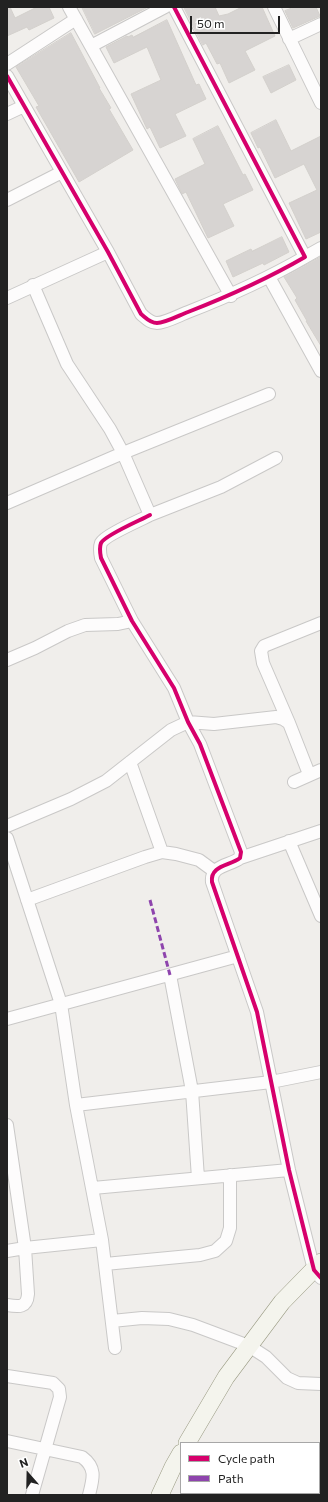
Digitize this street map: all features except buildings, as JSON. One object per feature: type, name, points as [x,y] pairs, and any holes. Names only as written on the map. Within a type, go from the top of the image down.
[{"type":"street","points":[[69,7],[231,296]]},
{"type":"street","points":[[91,46],[165,7]]},
{"type":"street","points":[[174,7],[305,257]]},
{"type":"street","points":[[274,7],[321,104]]},
{"type":"street","points":[[7,64],[76,19]]},
{"type":"street","points":[[289,39],[321,24]]},
{"type":"street","points":[[7,76],[142,314],[148,321],[157,323],[231,296],[321,248]]},
{"type":"street","points":[[7,114],[24,106]]},
{"type":"street","points":[[7,200],[62,172]]},
{"type":"street","points":[[7,298],[108,252]]},
{"type":"street","points":[[269,277],[321,371]]},
{"type":"street","points":[[33,285],[67,364],[110,429],[123,453],[150,515]]},
{"type":"street","points":[[7,503],[123,453],[269,394]]},
{"type":"street","points":[[240,858],[238,845],[200,744],[188,722],[174,688],[132,621],[101,558],[100,548],[101,541],[150,515],[221,487],[276,458]]},
{"type":"street","points":[[7,660],[85,624],[118,624],[132,621]]},
{"type":"street","points":[[308,774],[289,723],[263,663],[261,651],[264,646],[321,623]]},
{"type":"street","points":[[7,826],[71,799],[106,780],[171,730],[188,722],[214,724],[276,717],[283,718],[289,723]]},
{"type":"street","points":[[130,762],[162,852]]},
{"type":"street","points":[[294,782],[308,774],[321,770]]},
{"type":"street","points":[[188,1442],[226,1377],[282,1302],[319,1270],[289,1170],[257,1012],[211,876],[214,871],[220,867],[240,858],[321,831]]},
{"type":"street","points":[[7,838],[61,1004],[76,1105],[102,1240],[115,1348]]},
{"type":"street","points":[[289,841],[317,899],[321,916]]},
{"type":"street","points":[[27,900],[145,856],[162,852],[199,860],[214,871]]},
{"type":"street","points":[[7,1018],[238,956]]},
{"type":"street","points":[[170,975],[192,1091],[198,1178]]},
{"type":"street","points":[[76,1105],[271,1082],[321,1072]]},
{"type":"street","points":[[7,1125],[12,1193],[25,1248],[28,1300],[24,1305],[18,1307],[7,1305]]},
{"type":"street","points":[[93,1188],[289,1170]]},
{"type":"street","points":[[105,1264],[200,1255],[215,1251],[226,1241],[230,1228],[230,1175]]},
{"type":"street","points":[[7,1252],[25,1248],[102,1240]]},
{"type":"street","points":[[112,1321],[142,1318],[169,1319],[193,1326],[249,1346],[266,1357],[287,1378],[298,1383],[321,1384]]},
{"type":"street","points":[[7,1376],[53,1383],[59,1389],[60,1397],[32,1495]]},
{"type":"street","points":[[7,1441],[82,1457],[90,1462],[93,1470],[93,1482],[89,1495]]},
{"type":"street","points":[[160,1495],[180,1455]]},
{"type":"marked path","points":[[150,900],[170,975]]},
{"type":"cycle path","points":[[7,76],[108,252],[141,314],[152,322],[160,323],[203,306],[262,280],[305,257],[174,7]]},
{"type":"cycle path","points":[[150,515],[116,532],[104,540],[100,547],[101,558],[132,621],[174,688],[188,722],[200,744],[241,852],[240,858],[236,861],[217,869],[214,872],[212,882],[257,1012],[289,1170],[314,1270],[321,1278]]}]
